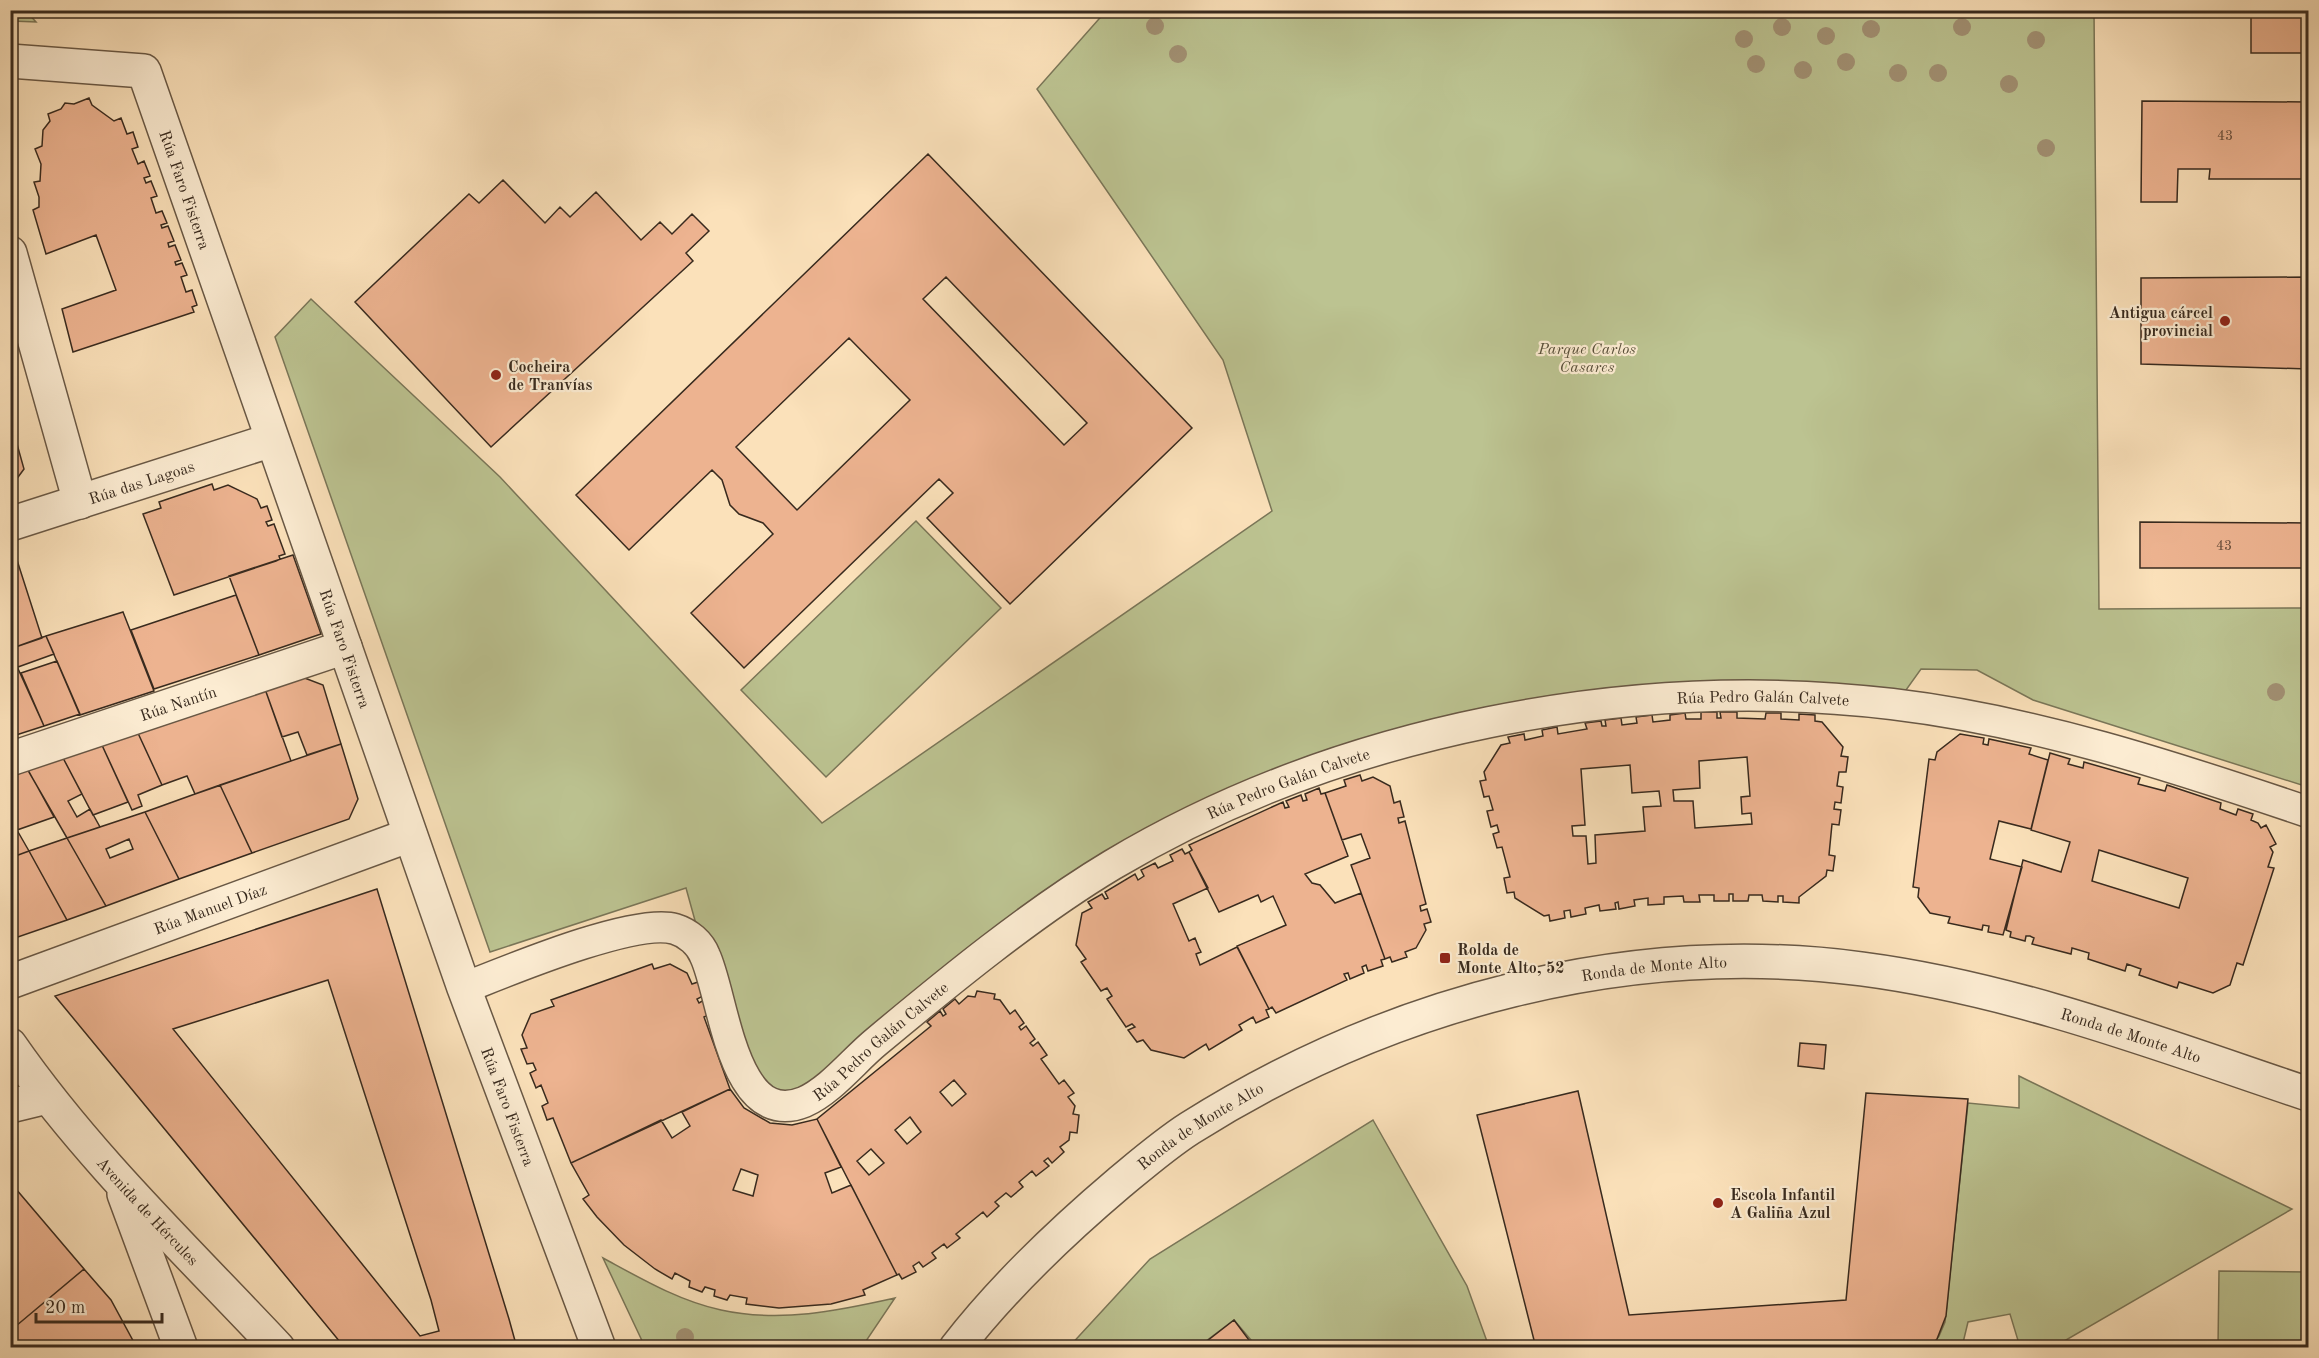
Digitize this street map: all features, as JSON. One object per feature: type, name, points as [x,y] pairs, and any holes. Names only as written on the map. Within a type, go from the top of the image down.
[{"type":"street","name":"Rúa Faro Fisterra","points":[[10,61],[144,70],[464,988],[598,1347]]},
{"type":"street","points":[[10,253],[19,313],[80,502]]},
{"type":"street","name":"Rúa das Lagoas","points":[[10,524],[272,440]]},
{"type":"street","name":"Rúa Nantín","points":[[10,759],[345,647]]},
{"type":"street","name":"Rúa Pedro Galán Calvete","points":[[464,988],[554,954],[610,937],[658,927],[676,929],[692,938],[704,953],[736,1059],[748,1084],[761,1100],[779,1105],[802,1103],[824,1088],[875,1043],[1039,915],[1110,866],[1187,825],[1262,791],[1366,753],[1507,719],[1617,703],[1719,695],[1808,696],[1896,704],[2030,728],[2127,752],[2308,812]]},
{"type":"street","name":"Rúa Manuel Díaz","points":[[10,982],[410,835]]},
{"type":"street","name":"Ronda de Monte Alto","points":[[956,1347],[991,1305],[1072,1222],[1187,1130],[1243,1097],[1294,1069],[1382,1030],[1508,991],[1601,972],[1694,963],[1778,963],[1859,969],[1935,981],[2008,997],[2308,1094]]},
{"type":"street","name":"Avenida de Hércules","points":[[10,1045],[47,1097],[118,1179],[278,1347]]},
{"type":"street","points":[[10,1106],[47,1097]]},
{"type":"street","points":[[118,1179],[181,1347]]},
{"type":"green space","points":[[10,11],[26,11],[36,22],[11,21]]},
{"type":"green space","name":"Parque Carlos Casares","points":[[1106,11],[2094,11],[2099,609],[2308,608],[2308,787],[2033,700],[1977,670],[1921,669],[1896,704],[1808,696],[1435,735],[1111,866],[824,1088],[761,1099],[704,953],[686,888],[490,952],[275,337],[311,299],[500,477],[822,823],[1272,511],[1223,360],[1037,89]]},
{"type":"green space","points":[[916,521],[1001,608],[826,777],[741,690]]},
{"type":"green space","points":[[2019,1076],[2292,1209],[2054,1347],[2020,1347],[2010,1314],[1968,1322],[1962,1347],[1929,1348],[1939,1336],[1945,1322],[1968,1103],[2019,1108]]},
{"type":"green space","points":[[1373,1120],[1467,1286],[1489,1347],[1257,1347],[1234,1320],[1198,1347],[1068,1348],[1150,1259]]},
{"type":"green space","points":[[603,1258],[690,1301],[743,1314],[808,1314],[895,1298],[862,1347],[645,1347]]},
{"type":"green space","points":[[2219,1271],[2308,1272],[2308,1347],[2218,1347]]},
{"type":"building","points":[[2251,10],[2308,10],[2308,53],[2251,53]]},
{"type":"building","points":[[89,98],[92,105],[114,121],[121,118],[127,134],[133,132],[138,147],[132,149],[138,164],[144,161],[150,176],[144,178],[146,183],[151,181],[157,196],[151,198],[156,213],[162,211],[167,223],[161,225],[162,228],[168,226],[174,241],[168,243],[169,247],[175,245],[181,260],[175,262],[176,265],[182,263],[187,275],[181,277],[186,292],[192,290],[197,305],[192,307],[194,312],[73,352],[62,309],[116,290],[96,235],[46,254],[33,210],[39,207],[39,197],[34,182],[40,181],[41,164],[35,149],[42,146],[43,130],[50,121],[48,114],[61,109],[65,103],[74,104]]},
{"type":"building","points":[[2142,101],[2308,102],[2308,179],[2209,179],[2210,169],[2178,169],[2177,202],[2141,202]]},
{"type":"building","points":[[928,154],[1192,428],[1010,604],[927,518],[953,493],[939,479],[744,668],[691,613],[773,534],[763,523],[739,514],[730,505],[722,480],[712,470],[629,550],[576,495]],"holes":[[[946,277],[1087,423],[1064,445],[923,299]],[[849,338],[910,400],[797,510],[736,447]]]},
{"type":"building","name":"Cocheira de Tranvías","points":[[503,180],[545,223],[560,207],[570,217],[596,192],[641,240],[660,222],[672,234],[692,214],[709,231],[686,253],[693,261],[491,447],[355,302],[469,194],[479,203]]},
{"type":"building","name":"Antigua cárcel provincial","points":[[2308,277],[2308,369],[2141,364],[2141,278]]},
{"type":"building","points":[[10,419],[24,469],[10,488]]},
{"type":"building","points":[[212,484],[214,490],[228,485],[257,499],[261,508],[267,506],[272,520],[266,522],[268,526],[274,524],[285,554],[279,556],[280,559],[276,561],[174,595],[143,514],[161,508],[159,502]]},
{"type":"building","points":[[2140,522],[2308,523],[2308,568],[2140,568]]},
{"type":"building","points":[[293,555],[321,634],[259,655],[229,576]]},
{"type":"building","points":[[16,557],[42,638],[10,649],[10,558]]},
{"type":"building","points":[[236,595],[259,655],[154,689],[131,630]]},
{"type":"building","points":[[123,612],[154,691],[80,715],[46,636]]},
{"type":"building","points":[[46,636],[54,654],[18,667],[10,649]]},
{"type":"building","points":[[10,651],[44,726],[10,737]]},
{"type":"building","points":[[57,661],[80,714],[44,726],[21,673]]},
{"type":"building","points":[[302,677],[323,685],[341,744],[307,755],[298,732],[282,737],[265,689]]},
{"type":"building","points":[[265,689],[291,761],[195,794],[187,776],[162,785],[137,731]]},
{"type":"building","points":[[1701,712],[1717,712],[1717,718],[1721,718],[1720,712],[1737,712],[1737,718],[1765,719],[1766,713],[1781,713],[1781,719],[1799,720],[1799,714],[1815,715],[1815,721],[1822,722],[1843,747],[1841,756],[1848,757],[1846,772],[1839,772],[1837,786],[1843,787],[1841,803],[1835,802],[1834,809],[1841,810],[1839,825],[1832,824],[1829,855],[1835,856],[1833,871],[1827,870],[1826,876],[1799,897],[1799,903],[1783,902],[1783,896],[1778,896],[1778,902],[1763,901],[1762,895],[1749,895],[1748,901],[1733,901],[1733,894],[1729,894],[1729,901],[1714,901],[1714,895],[1699,895],[1700,902],[1684,902],[1683,896],[1664,897],[1664,904],[1648,905],[1648,898],[1634,900],[1635,906],[1619,909],[1618,902],[1615,903],[1616,909],[1600,911],[1599,905],[1585,908],[1586,914],[1571,917],[1570,910],[1564,911],[1565,918],[1550,921],[1549,915],[1544,916],[1515,898],[1514,892],[1507,893],[1504,878],[1510,877],[1502,847],[1497,848],[1493,834],[1499,832],[1497,825],[1491,827],[1487,811],[1493,810],[1489,796],[1484,797],[1480,781],[1486,780],[1484,772],[1501,745],[1510,743],[1508,737],[1524,734],[1525,740],[1543,736],[1542,730],[1557,727],[1558,734],[1587,729],[1585,723],[1601,721],[1602,726],[1606,726],[1605,720],[1621,718],[1622,725],[1637,723],[1636,717],[1652,715],[1653,722],[1670,720],[1670,715],[1685,713],[1686,719],[1701,719]],"holes":[[[1747,757],[1750,796],[1741,797],[1742,814],[1751,813],[1752,824],[1695,828],[1693,801],[1674,801],[1673,790],[1700,788],[1699,761]],[[1630,765],[1632,793],[1659,791],[1661,806],[1643,807],[1645,831],[1595,835],[1596,863],[1588,864],[1586,836],[1573,836],[1572,826],[1585,825],[1581,769]]]},
{"type":"building","points":[[137,731],[162,785],[138,795],[142,806],[132,810],[101,743]]},
{"type":"building","points":[[1960,734],[1984,738],[1983,744],[1988,745],[1989,739],[2031,748],[2029,754],[2048,760],[2031,829],[1999,821],[1990,859],[2022,867],[2003,935],[1988,932],[1989,926],[1983,925],[1982,930],[1948,923],[1950,917],[1930,913],[1918,897],[1919,888],[1913,887],[1929,759],[1935,760],[1937,752]]},
{"type":"building","points":[[101,743],[128,802],[93,815],[62,756]]},
{"type":"building","points":[[341,744],[358,799],[349,819],[252,853],[220,785]]},
{"type":"building","points":[[2050,753],[2070,759],[2068,764],[2083,768],[2084,762],[2140,778],[2138,784],[2165,791],[2167,785],[2221,803],[2220,809],[2236,815],[2238,809],[2253,814],[2251,820],[2258,823],[2261,828],[2266,825],[2276,844],[2270,847],[2273,852],[2268,867],[2274,868],[2243,965],[2237,963],[2230,985],[2213,993],[2179,982],[2177,988],[2139,975],[2141,969],[2127,964],[2125,971],[2088,959],[2089,953],[2072,948],[2071,954],[2032,944],[2034,938],[2030,936],[2026,936],[2025,941],[2010,937],[2011,932],[2006,930],[2023,860],[2061,872],[2070,842],[2031,830]],"holes":[[[2099,850],[2188,878],[2179,908],[2092,881]]]},
{"type":"building","points":[[62,756],[82,794],[68,801],[77,817],[90,809],[100,827],[67,838],[26,767]]},
{"type":"building","points":[[27,768],[54,817],[17,830],[10,818],[10,774]]},
{"type":"building","points":[[1360,775],[1362,781],[1373,777],[1390,786],[1394,803],[1400,801],[1404,817],[1398,818],[1399,823],[1405,821],[1426,904],[1420,906],[1421,911],[1427,909],[1431,922],[1424,924],[1426,930],[1416,948],[1405,952],[1407,957],[1392,962],[1390,957],[1385,959],[1351,865],[1370,858],[1361,834],[1342,840],[1325,793],[1346,786],[1344,780]]},
{"type":"building","points":[[220,785],[252,853],[179,879],[145,812]]},
{"type":"building","points":[[1319,788],[1321,794],[1325,793],[1348,856],[1305,874],[1312,883],[1320,885],[1335,903],[1361,893],[1385,959],[1381,960],[1383,966],[1368,971],[1366,965],[1362,967],[1364,973],[1350,979],[1348,973],[1344,974],[1347,980],[1276,1013],[1272,1007],[1269,1009],[1237,946],[1286,925],[1273,896],[1261,902],[1258,895],[1219,912],[1189,852],[1192,850],[1189,845],[1283,802],[1285,808],[1289,807],[1286,801],[1301,795],[1303,801],[1307,800],[1305,794]]},
{"type":"building","points":[[145,812],[179,879],[106,906],[67,838]],"holes":[[[129,839],[133,849],[110,858],[106,849]]]},
{"type":"building","points":[[10,818],[29,851],[10,858]]},
{"type":"building","points":[[67,838],[106,906],[67,920],[29,851]]},
{"type":"building","points":[[1182,849],[1185,854],[1189,852],[1208,888],[1173,904],[1189,941],[1195,938],[1201,952],[1196,954],[1200,965],[1237,947],[1269,1009],[1266,1010],[1269,1017],[1256,1023],[1253,1017],[1239,1025],[1242,1030],[1209,1050],[1206,1044],[1184,1058],[1151,1050],[1143,1040],[1137,1042],[1128,1030],[1135,1027],[1132,1024],[1126,1027],[1107,999],[1112,996],[1107,988],[1101,991],[1081,962],[1086,959],[1076,945],[1082,913],[1092,908],[1088,902],[1102,894],[1105,899],[1108,898],[1105,892],[1135,874],[1138,880],[1144,876],[1141,870],[1155,863],[1158,868],[1173,861],[1170,855]]},
{"type":"building","points":[[29,851],[67,920],[15,938],[10,937],[10,858]]},
{"type":"building","points":[[377,889],[517,1348],[345,1348],[55,996]],"holes":[[[328,980],[439,1331],[420,1336],[173,1029]]]},
{"type":"building","points":[[652,964],[654,969],[670,964],[687,973],[692,984],[698,982],[703,996],[697,999],[699,1003],[704,1000],[709,1015],[704,1017],[730,1089],[571,1163],[553,1118],[547,1120],[542,1106],[548,1103],[541,1085],[536,1088],[530,1073],[536,1070],[533,1063],[527,1064],[521,1049],[527,1048],[522,1035],[531,1014],[554,1006],[551,1000]]},
{"type":"building","points":[[977,991],[995,994],[994,999],[1000,1000],[1010,1014],[1015,1010],[1024,1023],[1019,1027],[1021,1030],[1026,1026],[1035,1039],[1030,1043],[1033,1046],[1038,1042],[1047,1055],[1041,1059],[1059,1084],[1064,1080],[1074,1093],[1068,1097],[1075,1106],[1073,1114],[1079,1115],[1077,1133],[1070,1132],[1069,1140],[1060,1147],[1064,1152],[1052,1163],[1048,1158],[1044,1161],[1049,1166],[1036,1176],[1032,1171],[1019,1182],[1023,1187],[1011,1197],[1006,1193],[995,1202],[999,1206],[987,1217],[983,1212],[956,1234],[960,1238],[947,1248],[944,1244],[932,1253],[936,1258],[923,1267],[919,1262],[913,1266],[916,1272],[902,1279],[899,1274],[897,1275],[817,1119],[931,1026],[927,1022],[940,1011],[943,1016],[946,1014],[943,1009],[955,999],[959,1004],[968,996],[975,997]],"holes":[[[954,1080],[966,1094],[952,1106],[940,1092]],[[910,1117],[921,1132],[907,1144],[895,1130]],[[871,1149],[884,1163],[869,1175],[857,1161]]]},
{"type":"building","points":[[1800,1043],[1826,1045],[1824,1069],[1798,1066]]},
{"type":"building","points":[[730,1089],[744,1108],[770,1123],[792,1125],[817,1119],[841,1167],[825,1173],[832,1193],[851,1185],[897,1275],[863,1290],[865,1295],[831,1304],[779,1308],[746,1304],[747,1298],[730,1295],[727,1300],[714,1296],[715,1290],[705,1287],[702,1292],[689,1287],[690,1281],[675,1273],[672,1279],[655,1269],[624,1245],[597,1217],[583,1199],[589,1195],[571,1163],[661,1120],[672,1138],[690,1126],[682,1112]],"holes":[[[741,1169],[758,1175],[753,1196],[733,1190]]]},
{"type":"building","points":[[1578,1091],[1629,1315],[1846,1300],[1866,1093],[1968,1099],[1946,1316],[1937,1339],[1929,1348],[1536,1348],[1477,1115]]},
{"type":"building","points":[[10,1182],[84,1269],[10,1331]]},
{"type":"building","points":[[84,1269],[111,1300],[137,1348],[10,1348],[10,1331]]},
{"type":"building","points":[[1234,1320],[1255,1348],[1198,1348]]},
{"type":"place","name":"Antigua cárcel provincial","points":[[2225,321]]},
{"type":"place","name":"Cocheira de Tranvías","points":[[496,375]]},
{"type":"place","name":"Rolda de Monte Alto, 52","points":[[1445,958]]},
{"type":"place","name":"Escola Infantil A Galiña Azul","points":[[1718,1203]]}]
